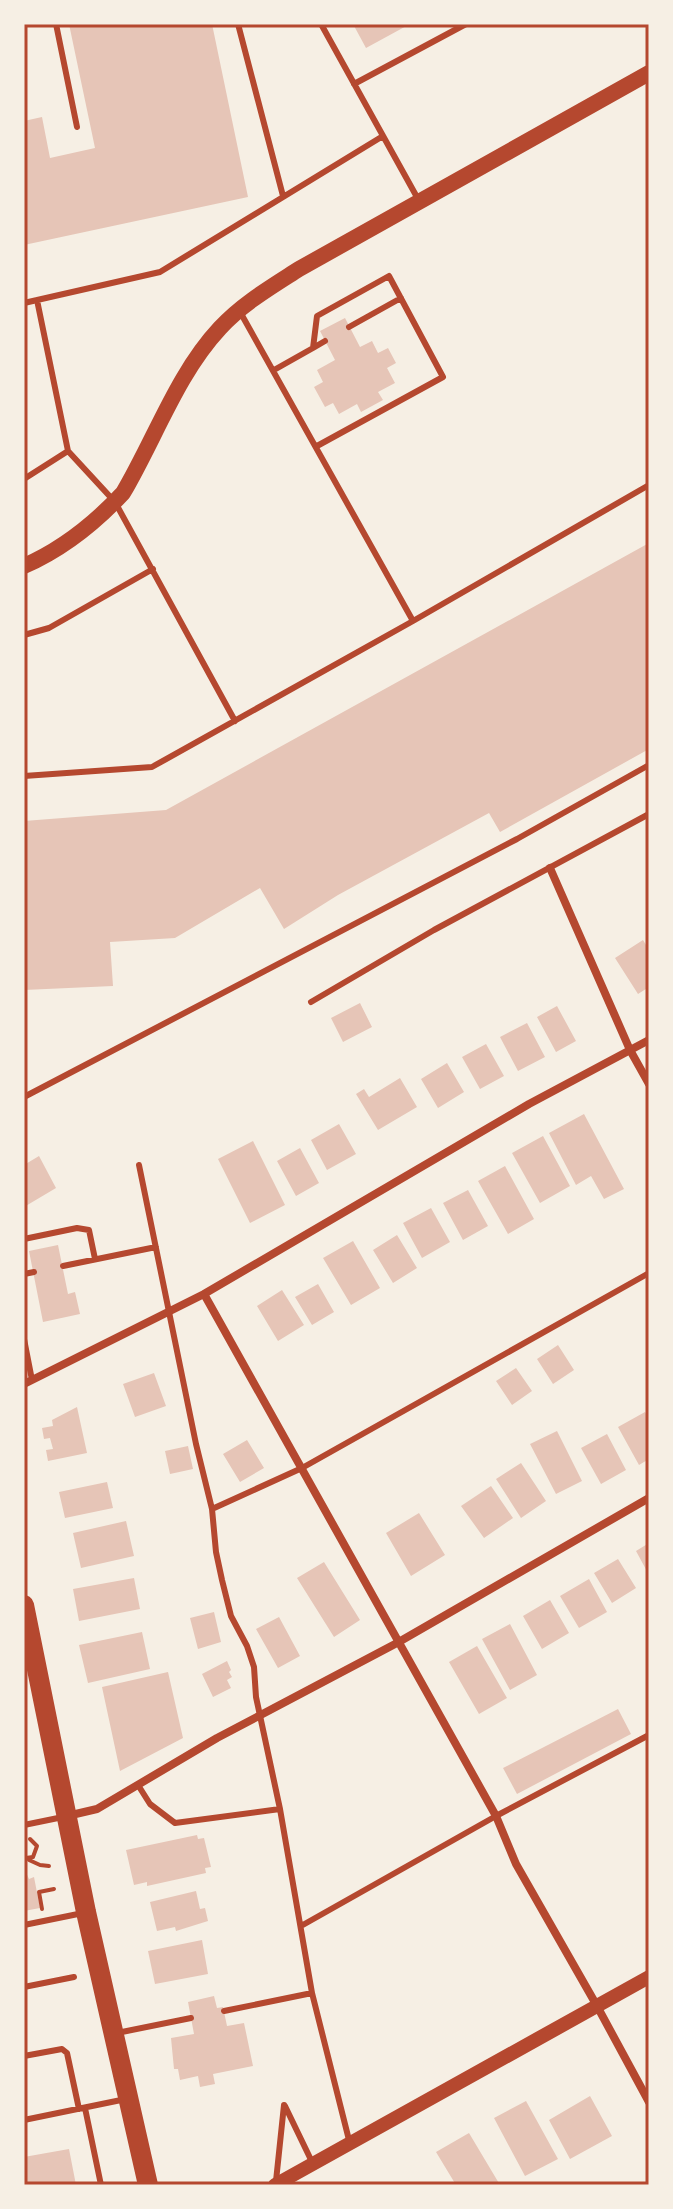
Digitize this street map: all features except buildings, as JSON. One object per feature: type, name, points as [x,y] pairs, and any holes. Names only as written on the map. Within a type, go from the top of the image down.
[{"type":"main road","points":[[24,566],[74,537],[115,502],[145,457],[182,382],[203,348],[239,310],[299,269],[649,73]]},
{"type":"main road","points":[[24,1605],[27,1638],[148,2185]]},
{"type":"street","points":[[550,868],[630,1050],[649,1084]]},
{"type":"street","points":[[28,1382],[204,1294],[529,1104],[649,1040]]},
{"type":"street","points":[[204,1294],[496,1816],[516,1864],[649,2102]]},
{"type":"street","points":[[66,1816],[97,1809],[259,1715],[397,1643],[649,1498]]},
{"type":"street","points":[[276,2184],[649,1977]]},
{"type":"lane","points":[[56,24],[77,127]]},
{"type":"lane","points":[[238,24],[283,196]]},
{"type":"lane","points":[[321,24],[419,202]]},
{"type":"lane","points":[[354,84],[466,24]]},
{"type":"lane","points":[[24,303],[160,272],[383,136]]},
{"type":"lane","points":[[313,348],[317,316],[389,276],[443,377],[317,446]]},
{"type":"lane","points":[[349,327],[401,298]]},
{"type":"lane","points":[[37,300],[68,451],[115,502],[235,721]]},
{"type":"lane","points":[[239,310],[413,621]]},
{"type":"lane","points":[[274,370],[325,341]]},
{"type":"lane","points":[[24,479],[68,451]]},
{"type":"lane","points":[[24,776],[152,767],[649,485]]},
{"type":"lane","points":[[24,635],[49,628],[153,569]]},
{"type":"lane","points":[[24,1097],[517,839],[649,765]]},
{"type":"lane","points":[[311,1002],[434,930],[649,814]]},
{"type":"lane","points":[[139,1165],[212,1509],[222,1580],[231,1616],[254,1667],[259,1715],[280,1809],[312,1993],[350,2144]]},
{"type":"lane","points":[[24,1239],[77,1228],[89,1230],[95,1259]]},
{"type":"lane","points":[[63,1266],[156,1247]]},
{"type":"lane","points":[[24,1274],[34,1272]]},
{"type":"lane","points":[[212,1509],[302,1468],[649,1273]]},
{"type":"lane","points":[[24,1339],[28,1382]]},
{"type":"lane","points":[[301,1926],[496,1816],[649,1735]]},
{"type":"lane","points":[[138,1785],[150,1804],[175,1823],[280,1809]]},
{"type":"lane","points":[[24,1825],[66,1816]]},
{"type":"lane","points":[[24,1925],[86,1912]]},
{"type":"lane","points":[[24,1987],[74,1977]]},
{"type":"lane","points":[[224,2011],[312,1993]]},
{"type":"lane","points":[[114,2034],[191,2018]]},
{"type":"lane","points":[[24,2056],[62,2049],[67,2053],[101,2185]]},
{"type":"lane","points":[[24,2120],[128,2099]]},
{"type":"lane","points":[[276,2184],[284,2105],[313,2164]]},
{"type":"path","points":[[24,1838],[31,1839],[37,1846],[35,1854],[25,1857]]},
{"type":"path","points":[[25,1857],[49,1866]]},
{"type":"path","points":[[43,1912],[39,1892],[54,1889]]}]
